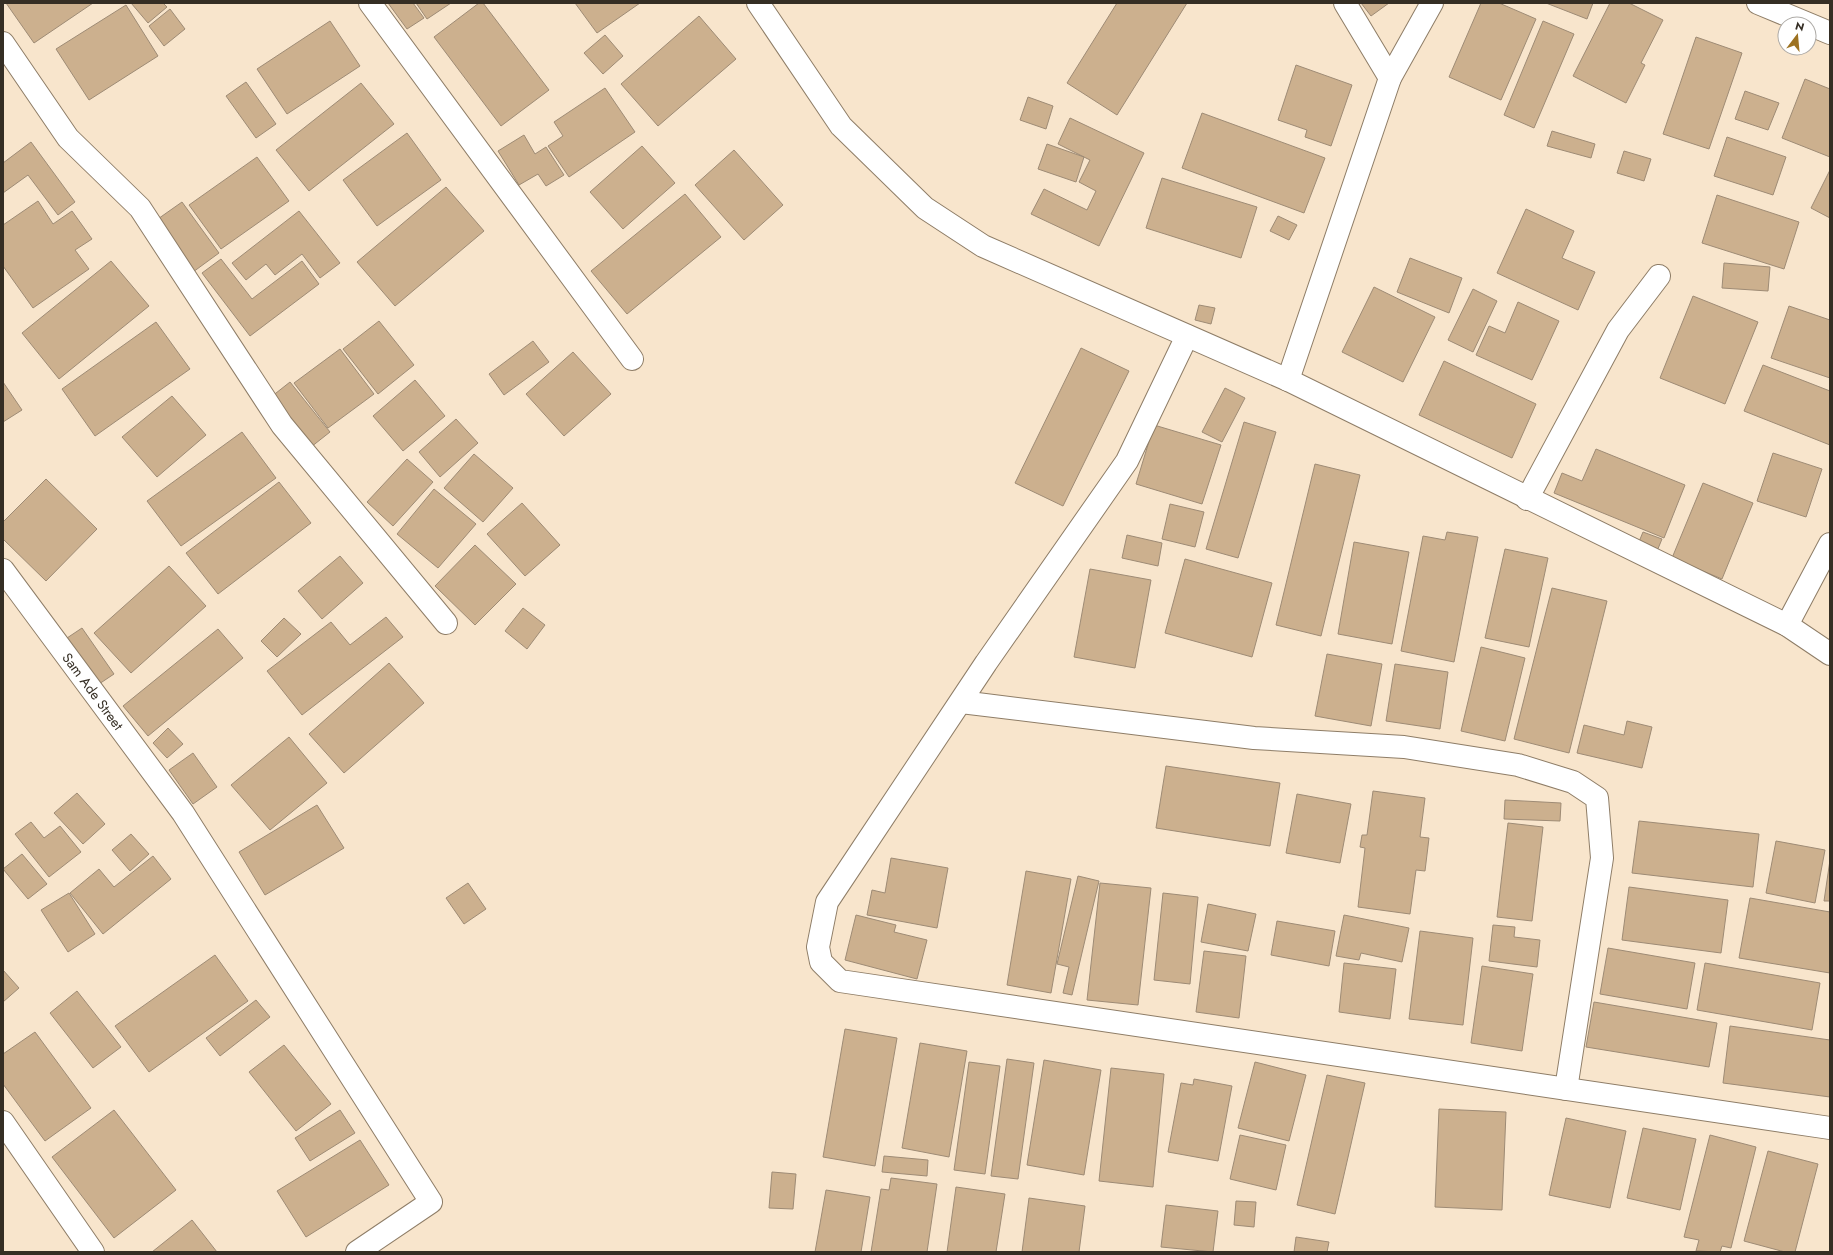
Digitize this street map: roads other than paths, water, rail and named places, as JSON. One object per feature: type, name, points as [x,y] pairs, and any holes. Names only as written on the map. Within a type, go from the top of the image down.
[{"type":"street","points":[[370,3],[632,359]]},
{"type":"street","points":[[758,3],[841,126],[925,208],[983,246],[1288,380],[1527,499],[1787,625],[1830,654]]},
{"type":"street","points":[[1344,3],[1390,78]]},
{"type":"street","points":[[1288,380],[1390,78],[1432,3]]},
{"type":"street","points":[[1758,3],[1802,11],[1830,33]]},
{"type":"street","points":[[3,43],[68,138],[140,208],[282,424],[446,623]]},
{"type":"street","points":[[1527,499],[1618,330],[1659,276]]},
{"type":"street","points":[[1187,336],[1127,461],[961,702],[827,902],[818,947],[821,962],[840,981],[1830,1128]]},
{"type":"street","points":[[1787,625],[1830,544]]},
{"type":"street","name":"Sam Ade Street","points":[[3,570],[183,813],[431,1202],[357,1252]]},
{"type":"street","points":[[961,702],[1254,738],[1404,747],[1518,765],[1573,782],[1597,798],[1602,858],[1566,1089]]},
{"type":"street","points":[[3,1122],[93,1252]]}]
